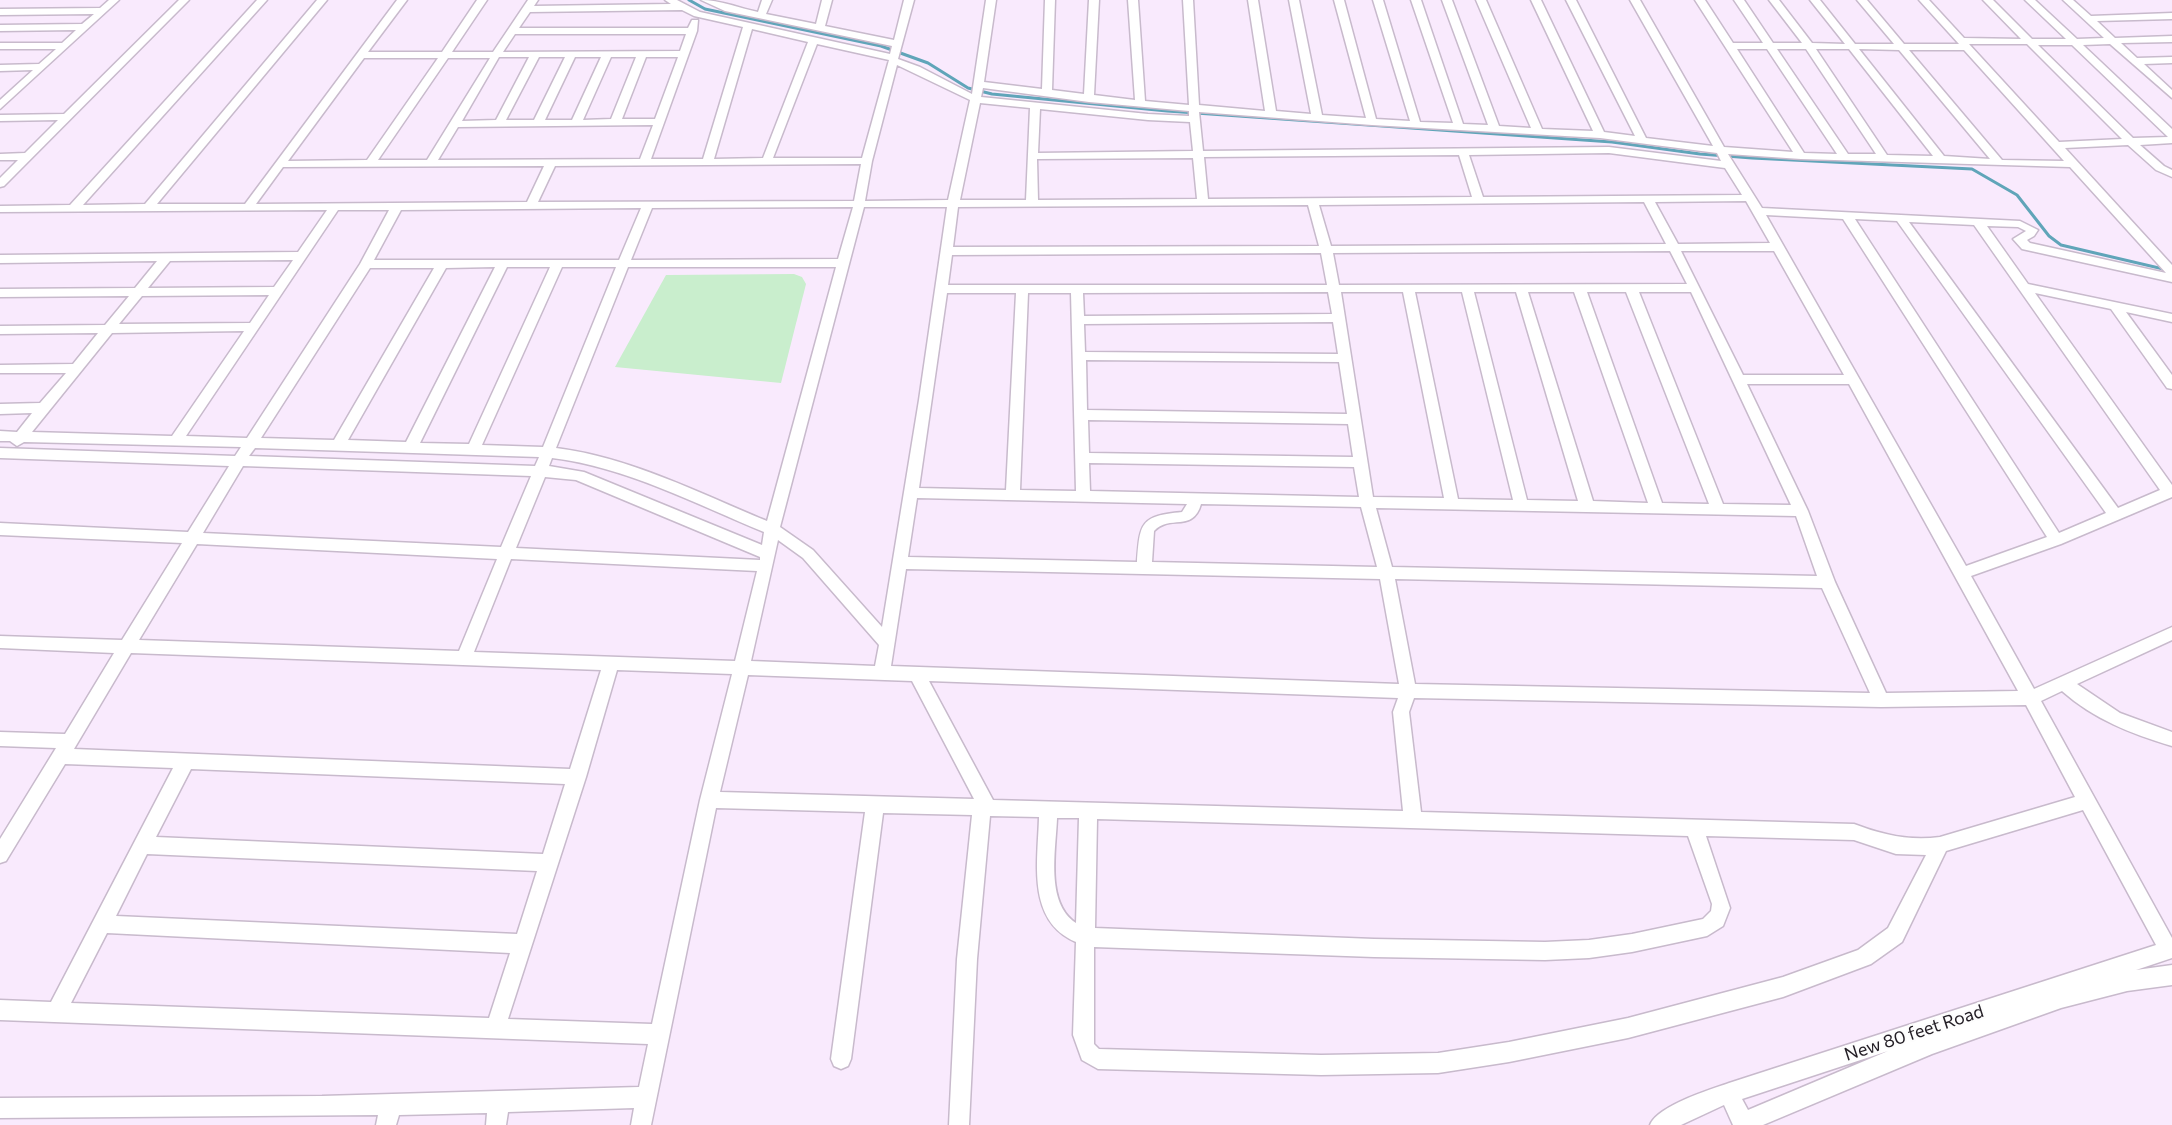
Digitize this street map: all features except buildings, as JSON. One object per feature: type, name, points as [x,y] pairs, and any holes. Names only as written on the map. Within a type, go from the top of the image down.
[{"type":"street","points":[[0,106],[114,0]]},
{"type":"street","points":[[0,184],[184,0]]},
{"type":"street","points":[[74,208],[262,0]]},
{"type":"street","points":[[147,209],[322,0]]},
{"type":"street","points":[[248,207],[402,0]]},
{"type":"street","points":[[371,163],[482,0]]},
{"type":"street","points":[[670,0],[698,14],[895,54]]},
{"type":"street","points":[[706,0],[727,4],[761,16],[820,27],[895,54],[953,90],[1047,94],[1140,104],[1195,114]]},
{"type":"street","points":[[761,16],[766,0]]},
{"type":"street","points":[[820,27],[827,0]]},
{"type":"street","points":[[641,1125],[645,1097],[709,800],[742,668],[772,529],[859,205],[867,161],[909,0]]},
{"type":"street","points":[[882,673],[912,493],[953,205],[978,92],[992,0]]},
{"type":"street","points":[[1047,94],[1050,0]]},
{"type":"street","points":[[1089,99],[1094,0]]},
{"type":"street","points":[[1133,0],[1140,104]]},
{"type":"street","points":[[1188,0],[1203,202]]},
{"type":"street","points":[[1253,0],[1271,115]]},
{"type":"street","points":[[1294,0],[1317,117]]},
{"type":"street","points":[[1339,0],[1372,122]]},
{"type":"street","points":[[1378,0],[1416,124]]},
{"type":"street","points":[[1416,0],[1459,127]]},
{"type":"street","points":[[1447,0],[1495,129]]},
{"type":"street","points":[[1481,0],[1538,131]]},
{"type":"street","points":[[1536,0],[1600,135]]},
{"type":"street","points":[[1571,0],[1642,140]]},
{"type":"street","points":[[1635,0],[1720,150],[1758,211],[2170,949]]},
{"type":"street","points":[[1700,0],[1801,156]]},
{"type":"street","points":[[1739,0],[1845,157]]},
{"type":"street","points":[[1774,0],[1809,46],[1884,158]]},
{"type":"street","points":[[1815,0],[1941,159]]},
{"type":"street","points":[[1862,0],[1998,164]]},
{"type":"street","points":[[1924,0],[2171,271]]},
{"type":"street","points":[[1988,0],[2131,142],[2160,168],[2172,174]]},
{"type":"street","points":[[2030,0],[2172,135]]},
{"type":"street","points":[[2067,0],[2172,94]]},
{"type":"street","points":[[431,163],[496,55],[530,4],[681,7]]},
{"type":"street","points":[[0,12],[103,11]]},
{"type":"street","points":[[645,161],[698,14]]},
{"type":"street","points":[[2087,19],[2172,16]]},
{"type":"street","points":[[708,161],[748,25]]},
{"type":"street","points":[[0,28],[85,27]]},
{"type":"street","points":[[512,31],[692,31]]},
{"type":"street","points":[[767,161],[814,39]]},
{"type":"street","points":[[1730,46],[1902,47],[2172,39]]},
{"type":"street","points":[[0,46],[65,46]]},
{"type":"street","points":[[615,123],[642,54]]},
{"type":"street","points":[[361,55],[682,54]]},
{"type":"street","points":[[500,124],[535,55]]},
{"type":"street","points":[[538,123],[571,55]]},
{"type":"street","points":[[576,123],[607,55]]},
{"type":"street","points":[[2135,61],[2172,60]]},
{"type":"street","points":[[0,68],[41,68]]},
{"type":"street","points":[[2153,78],[2172,78]]},
{"type":"street","points":[[978,92],[1035,106],[1148,117],[1195,114],[1317,117],[1600,135],[1720,150],[1801,156],[1941,159],[1998,164],[2073,164]]},
{"type":"street","points":[[1032,204],[1035,106]]},
{"type":"street","points":[[0,118],[67,117]]},
{"type":"street","points":[[454,124],[659,122]]},
{"type":"street","points":[[2056,145],[2172,140]]},
{"type":"street","points":[[1032,156],[1609,150],[1729,165]]},
{"type":"street","points":[[1463,152],[1479,201]]},
{"type":"street","points":[[0,157],[28,156]]},
{"type":"street","points":[[280,164],[867,161]]},
{"type":"street","points":[[531,205],[551,162]]},
{"type":"street","points":[[0,209],[648,204],[953,205],[1750,198]]},
{"type":"street","points":[[1648,199],[1695,288],[1801,511],[1827,582],[1881,700]]},
{"type":"street","points":[[1313,202],[1334,290],[1367,503],[1386,572],[1408,691],[1401,712],[1413,820]]},
{"type":"street","points":[[464,658],[648,204]]},
{"type":"street","points":[[177,441],[336,206]]},
{"type":"street","points":[[0,855],[240,460],[366,264],[397,206]]},
{"type":"street","points":[[1758,211],[2020,224],[2032,230],[2019,239],[2026,246],[2171,271]]},
{"type":"street","points":[[1846,214],[2056,540]]},
{"type":"street","points":[[1900,217],[2115,514]]},
{"type":"street","points":[[1962,573],[2056,540],[2170,491],[1978,222]]},
{"type":"street","points":[[948,251],[1778,247]]},
{"type":"street","points":[[0,260],[300,256]]},
{"type":"street","points":[[4,453],[21,437],[42,408],[166,258]]},
{"type":"street","points":[[366,264],[842,263]]},
{"type":"street","points":[[338,445],[442,264]]},
{"type":"street","points":[[410,448],[503,264]]},
{"type":"street","points":[[473,450],[557,265]]},
{"type":"street","points":[[2024,287],[2172,318]]},
{"type":"street","points":[[1579,288],[1657,508]]},
{"type":"street","points":[[1631,288],[1718,509]]},
{"type":"street","points":[[942,290],[1695,288]]},
{"type":"street","points":[[1408,289],[1452,504]]},
{"type":"street","points":[[1467,289],[1521,505]]},
{"type":"street","points":[[1521,289],[1587,507]]},
{"type":"street","points":[[1077,290],[1083,496]]},
{"type":"street","points":[[0,293],[278,291]]},
{"type":"street","points":[[1013,494],[1022,291]]},
{"type":"street","points":[[2115,306],[2172,385]]},
{"type":"street","points":[[1078,320],[1338,318]]},
{"type":"street","points":[[0,330],[252,327]]},
{"type":"street","points":[[1079,356],[1345,358]]},
{"type":"street","points":[[0,369],[76,368]]},
{"type":"street","points":[[1738,379],[1853,380]]},
{"type":"street","points":[[0,409],[42,408]]},
{"type":"street","points":[[1081,415],[1354,419]]},
{"type":"street","points":[[0,436],[548,452],[588,457],[632,472],[772,529],[808,554],[886,644]]},
{"type":"street","points":[[4,453],[540,470],[579,476],[767,560]]},
{"type":"street","points":[[1083,458],[1360,462]]},
{"type":"street","points":[[912,493],[1801,511]]},
{"type":"street","points":[[1144,567],[1147,530],[1150,525],[1160,519],[1188,515],[1196,499]]},
{"type":"street","points":[[0,529],[508,552],[767,560]]},
{"type":"street","points":[[900,563],[1827,582]]},
{"type":"street","points":[[0,642],[1408,691],[1881,700],[2030,698],[2172,633]]},
{"type":"street","points":[[495,1029],[578,777],[611,662]]},
{"type":"street","points":[[917,674],[985,808],[967,959],[959,1125]]},
{"type":"street","points":[[2064,683],[2087,704],[2109,717],[2172,739]]},
{"type":"street","points":[[0,739],[69,741]]},
{"type":"street","points":[[59,756],[578,777]]},
{"type":"street","points":[[56,1012],[186,761]]},
{"type":"street","points":[[709,800],[1854,832],[1900,847],[1918,849],[1940,845],[2087,801]]},
{"type":"street","points":[[841,1059],[875,805]]},
{"type":"street","points":[[1048,809],[1048,888],[1051,905],[1058,920],[1067,929],[1086,937],[1374,948],[1545,951],[1589,949],[1662,938],[1707,927],[1718,920],[1722,912],[1721,904],[1694,828]]},
{"type":"street","points":[[1088,811],[1083,1035],[1087,1050],[1092,1057],[1098,1059],[1321,1065],[1438,1063],[1509,1052],[1628,1028],[1784,987],[1864,957],[1895,936],[1940,845]]},
{"type":"street","points":[[143,845],[548,863]]},
{"type":"street","points":[[102,924],[523,944]]},
{"type":"street","name":"New 80 feet Road","points":[[1660,1125],[1695,1106],[1730,1093],[2170,949]]},
{"type":"street","points":[[1730,1093],[1744,1124],[1930,1043],[2051,1000],[2146,977],[2172,975]]},
{"type":"street","points":[[0,1010],[659,1034]]},
{"type":"street","points":[[0,1108],[388,1115],[499,1102],[645,1097]]},
{"type":"street","points":[[496,1125],[499,1102]]},
{"type":"green space","points":[[794,274],[802,277],[806,284],[781,383],[615,367],[666,275]]},
{"type":"waterway","points":[[689,0],[705,9],[881,46],[928,63],[968,88],[992,94],[1167,111],[1612,142],[1700,154],[1752,158],[1972,169],[2017,195],[2049,236],[2061,245],[2172,271]]}]
